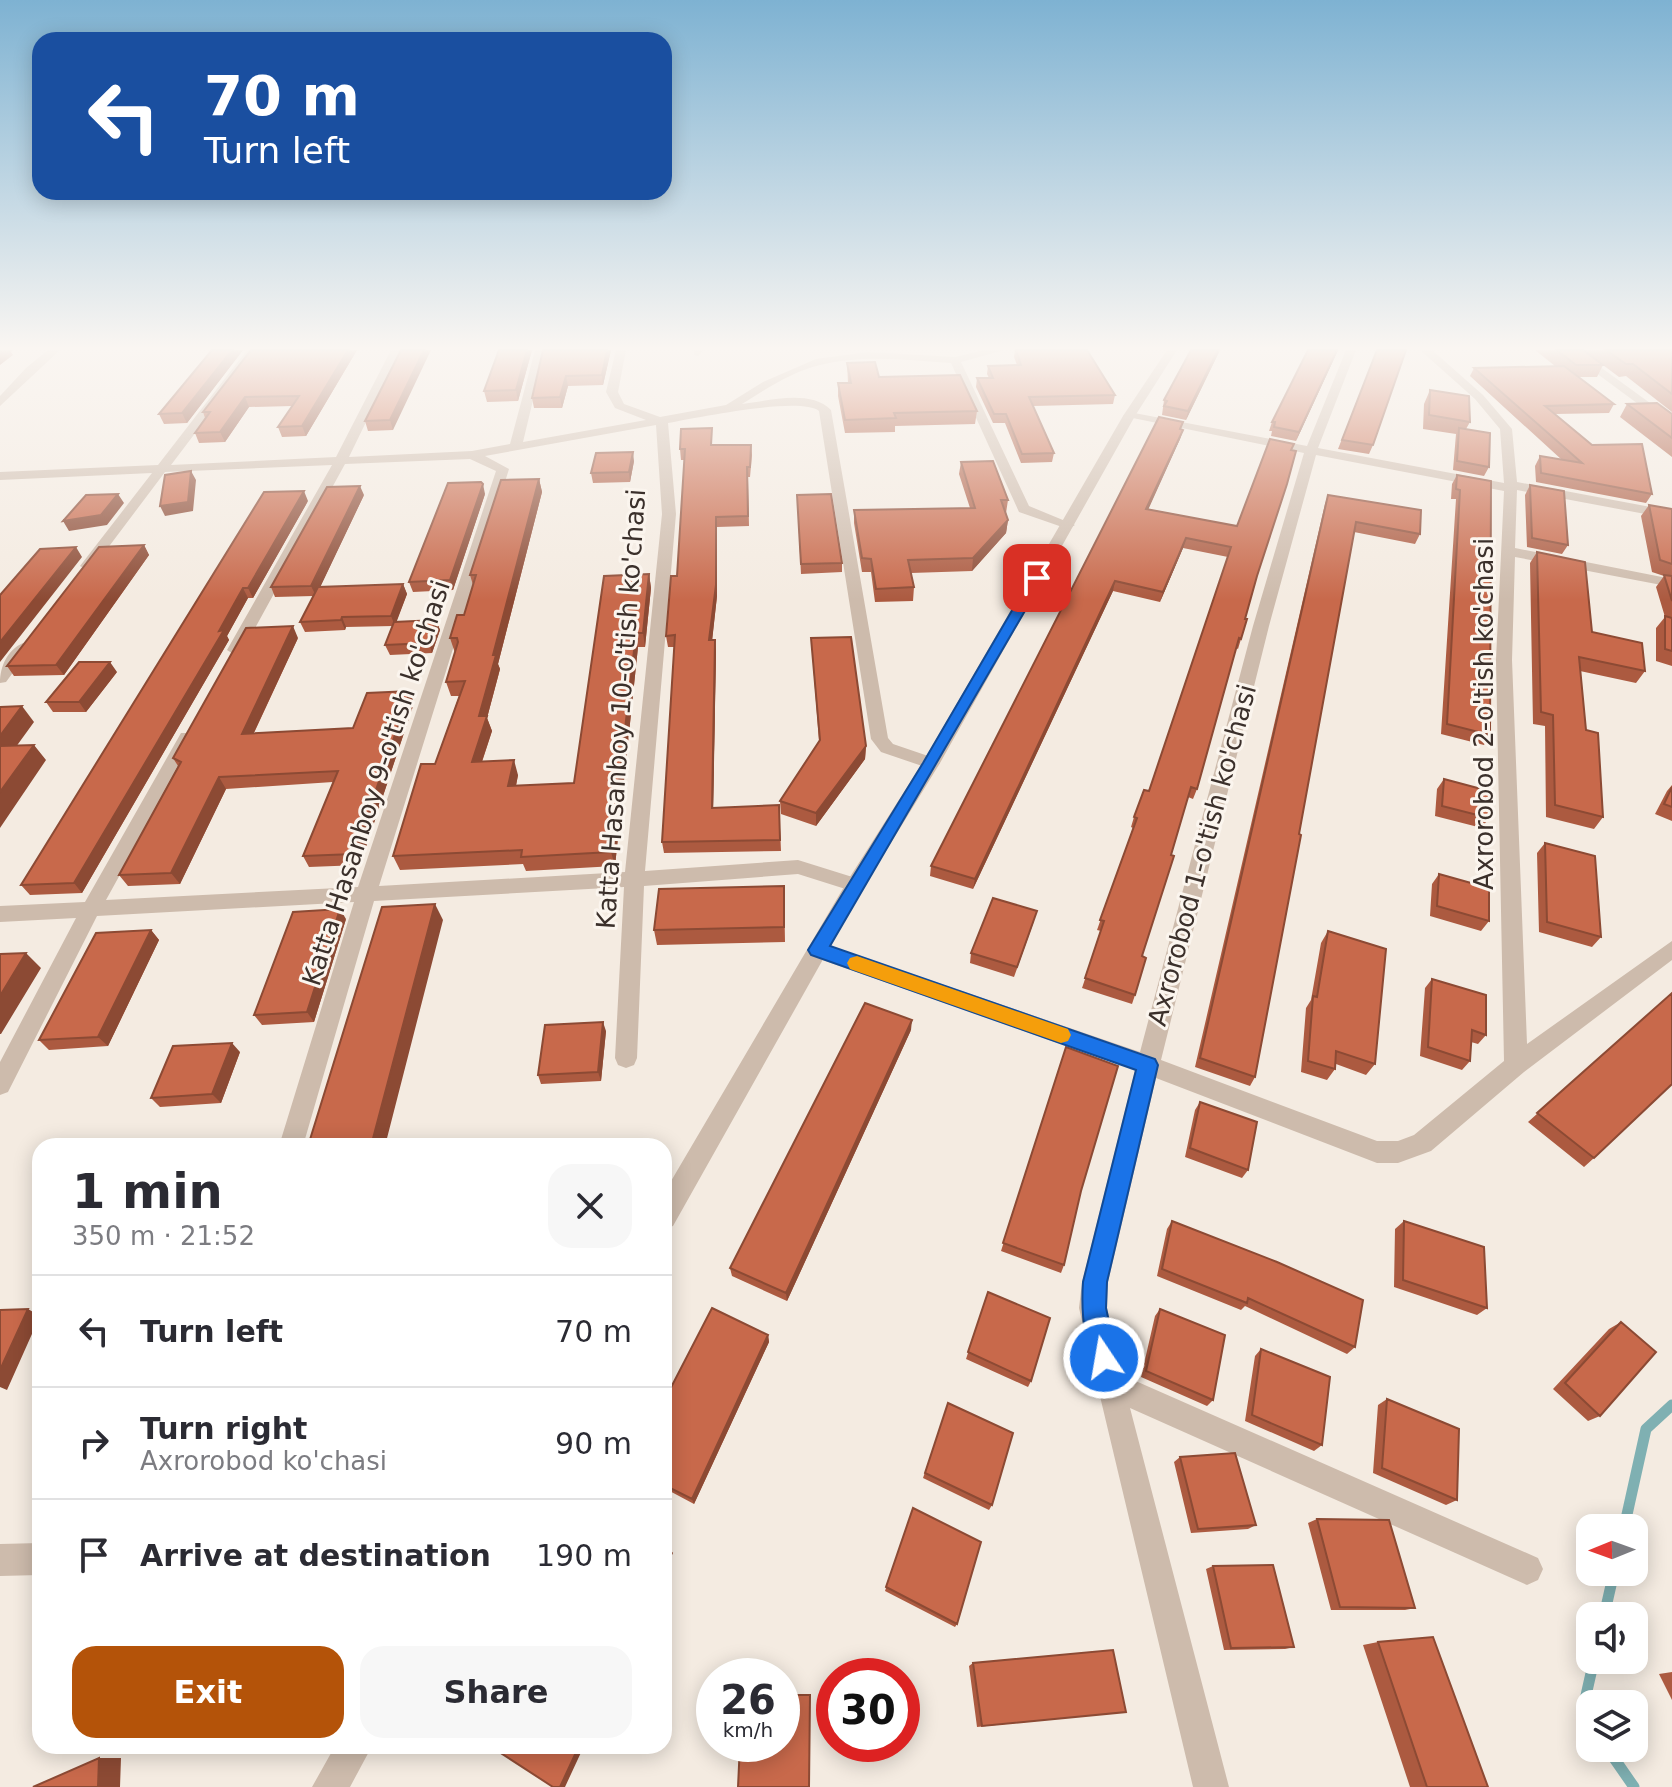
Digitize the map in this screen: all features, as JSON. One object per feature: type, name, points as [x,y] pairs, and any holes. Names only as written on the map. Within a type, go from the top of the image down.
[{"type":"street","points":[[76,580],[189,433]]},
{"type":"street","points":[[223,672],[354,433]]},
{"type":"street","points":[[516,445],[519,433]]},
{"type":"street","points":[[0,476],[472,455],[590,433]]},
{"type":"street","name":"Katta Hasanboy 10-o'tish ko'chasi","points":[[626,1058],[634,879],[669,514],[663,433]]},
{"type":"street","points":[[829,433],[880,739],[887,748],[931,763]]},
{"type":"street","points":[[989,433],[1024,509],[1068,525]]},
{"type":"street","points":[[672,1203],[855,885],[931,763],[1119,433]]},
{"type":"street","points":[[1219,433],[1672,515]]},
{"type":"street","name":"Axrorobod 1-o'tish ko'chasi","points":[[1211,1787],[1110,1384],[1093,1308],[1095,1282],[1261,626],[1318,433]]},
{"type":"street","name":"Axrorobod 2-o'tish ko'chasi","points":[[1506,433],[1511,487],[1504,660],[1516,1065]]},
{"type":"street","name":"Katta Hasanboy 9-o'tish ko'chasi","points":[[293,1138],[366,894],[503,469],[472,455]]},
{"type":"street","points":[[1508,551],[1672,583]]},
{"type":"street","points":[[0,678],[28,641]]},
{"type":"street","points":[[0,1085],[91,909],[192,727]]},
{"type":"street","points":[[0,914],[798,867],[855,885]]},
{"type":"street","points":[[818,950],[1148,1065],[1377,1152],[1398,1152],[1422,1143],[1516,1065],[1672,949]]},
{"type":"street","points":[[1110,1384],[1527,1569]]},
{"type":"street","points":[[0,1560],[32,1559]]},
{"type":"street","points":[[330,1787],[350,1754]]},
{"type":"building","points":[[681,433],[712,433],[711,445],[751,445],[750,467],[747,467],[748,516],[716,517],[716,585],[709,640],[715,640],[712,808],[779,805],[780,840],[662,842],[675,635],[666,636],[671,576],[677,576],[685,449],[680,449]]},
{"type":"building","points":[[1014,433],[1045,433],[1054,453],[1022,454]]},
{"type":"building","points":[[1151,433],[1181,433],[1146,509],[1237,526],[1270,439],[1294,444],[1291,450],[1296,451],[1287,484],[1257,576],[1197,789],[1191,787],[1171,855],[1174,856],[1142,956],[1146,958],[1135,995],[1085,978],[1104,921],[1100,920],[1137,818],[1134,817],[1144,790],[1149,791],[1231,547],[1186,538],[1163,592],[1115,581],[975,879],[931,866]]},
{"type":"building","points":[[1345,433],[1377,433],[1373,445],[1342,440]]},
{"type":"building","points":[[1459,433],[1490,433],[1489,467],[1457,461]]},
{"type":"building","points":[[1548,433],[1578,433],[1592,445],[1642,444],[1652,494],[1541,473],[1540,456],[1582,463]]},
{"type":"building","points":[[633,452],[629,472],[591,473],[596,453]]},
{"type":"building","points":[[993,461],[1008,500],[1001,500],[1008,520],[973,558],[908,560],[914,587],[876,589],[871,559],[862,558],[854,510],[975,508],[961,462]]},
{"type":"building","points":[[191,471],[188,502],[160,506],[165,475]]},
{"type":"building","points":[[1457,475],[1491,481],[1490,735],[1447,724],[1460,490],[1456,489]]},
{"type":"building","points":[[539,479],[493,655],[496,655],[479,716],[487,716],[472,762],[514,760],[508,786],[574,783],[604,576],[649,574],[643,633],[636,633],[611,852],[521,857],[522,850],[393,856],[421,764],[435,764],[465,681],[446,682],[458,642],[457,638],[450,638],[457,615],[464,615],[476,575],[470,575],[501,480]]},
{"type":"building","points":[[448,483],[483,484],[450,580],[409,582]]},
{"type":"building","points":[[1530,485],[1564,491],[1568,545],[1532,538]]},
{"type":"building","points":[[360,486],[311,586],[271,587],[327,487]]},
{"type":"building","points":[[304,491],[248,588],[243,588],[219,631],[224,630],[74,883],[21,885],[264,492]]},
{"type":"building","points":[[118,494],[101,515],[63,521],[86,495]]},
{"type":"building","points":[[831,494],[842,563],[801,564],[797,495]]},
{"type":"building","points":[[1328,495],[1421,510],[1420,534],[1356,522],[1255,1077],[1200,1058]]},
{"type":"building","points":[[1649,505],[1672,509],[1672,564],[1660,560]]},
{"type":"building","points":[[144,545],[56,665],[7,666],[99,547]]},
{"type":"building","points":[[76,547],[0,642],[0,595],[40,549]]},
{"type":"building","points":[[1537,552],[1585,562],[1592,632],[1642,643],[1645,671],[1579,657],[1586,730],[1598,733],[1603,817],[1555,805],[1553,715],[1541,712]]},
{"type":"building","points":[[1664,575],[1672,576],[1672,601]]},
{"type":"building","points":[[403,584],[391,616],[300,622],[318,587]]},
{"type":"building","points":[[1665,616],[1672,618],[1672,651],[1665,649]]},
{"type":"building","points":[[436,620],[429,643],[385,645],[394,622]]},
{"type":"building","points":[[293,626],[242,734],[353,728],[367,693],[410,691],[354,854],[303,856],[338,771],[219,777],[171,873],[119,875],[181,762],[173,758],[246,628]]},
{"type":"building","points":[[851,637],[866,746],[816,813],[780,801],[820,740],[811,638]]},
{"type":"building","points":[[79,662],[110,662],[79,702],[46,702]]},
{"type":"building","points":[[22,706],[0,736],[0,707]]},
{"type":"building","points":[[34,745],[0,792],[0,746]]},
{"type":"building","points":[[1444,779],[1489,791],[1489,818],[1442,806]]},
{"type":"building","points":[[1672,787],[1672,807],[1664,804]]},
{"type":"building","points":[[1545,843],[1595,856],[1601,937],[1547,922]]},
{"type":"building","points":[[1439,874],[1489,888],[1489,921],[1437,906]]},
{"type":"building","points":[[784,886],[784,927],[654,930],[659,889]]},
{"type":"building","points":[[993,898],[1037,911],[1017,967],[971,953]]},
{"type":"building","points":[[435,904],[373,1138],[310,1138],[382,907]]},
{"type":"building","points":[[340,909],[307,1012],[254,1015],[293,912]]},
{"type":"building","points":[[151,930],[98,1037],[39,1040],[96,933]]},
{"type":"building","points":[[1328,931],[1386,949],[1375,1064],[1336,1051],[1335,1069],[1308,1061],[1313,996],[1317,997]]},
{"type":"building","points":[[26,953],[0,996],[0,954]]},
{"type":"building","points":[[1432,979],[1486,995],[1486,1035],[1472,1030],[1470,1061],[1428,1047]]},
{"type":"building","points":[[1672,993],[1672,1084],[1594,1158],[1537,1113]]},
{"type":"building","points":[[865,1003],[912,1020],[786,1293],[730,1268]]},
{"type":"building","points":[[603,1022],[598,1072],[538,1075],[545,1025]]},
{"type":"building","points":[[232,1043],[212,1094],[151,1098],[173,1046]]},
{"type":"building","points":[[1066,1047],[1118,1066],[1081,1191],[1064,1265],[1003,1243]]},
{"type":"building","points":[[1200,1102],[1257,1122],[1248,1170],[1190,1148]]},
{"type":"building","points":[[1172,1221],[1363,1300],[1355,1347],[1248,1298],[1247,1303],[1162,1269]]},
{"type":"building","points":[[1404,1221],[1484,1247],[1487,1308],[1403,1280]]},
{"type":"building","points":[[988,1292],[1050,1318],[1031,1381],[968,1352]]},
{"type":"building","points":[[712,1308],[768,1335],[692,1499],[672,1489],[672,1386]]},
{"type":"building","points":[[28,1309],[0,1370],[0,1310]]},
{"type":"building","points":[[1160,1309],[1225,1335],[1213,1400],[1146,1371]]},
{"type":"building","points":[[1621,1322],[1656,1352],[1600,1416],[1565,1383]]},
{"type":"building","points":[[1261,1349],[1330,1377],[1322,1445],[1252,1415]]},
{"type":"building","points":[[1387,1399],[1459,1429],[1457,1500],[1382,1468]]},
{"type":"building","points":[[948,1403],[1013,1433],[992,1505],[925,1473]]},
{"type":"building","points":[[1235,1453],[1256,1525],[1198,1529],[1180,1457]]},
{"type":"building","points":[[913,1508],[981,1542],[957,1624],[886,1587]]},
{"type":"building","points":[[1317,1519],[1389,1520],[1415,1608],[1340,1607]]},
{"type":"building","points":[[1273,1565],[1294,1647],[1231,1648],[1213,1566]]},
{"type":"building","points":[[1433,1637],[1488,1787],[1427,1787],[1378,1642]]},
{"type":"building","points":[[1113,1650],[1126,1712],[982,1726],[973,1663]]},
{"type":"building","points":[[800,1695],[810,1695],[809,1787],[738,1787],[739,1762],[800,1762]]},
{"type":"building","points":[[502,1754],[575,1754],[560,1787],[553,1787]]},
{"type":"building","points":[[99,1758],[98,1787],[33,1787]]},
{"type":"waterway","points":[[1627,1514],[1646,1429],[1672,1405]]},
{"type":"waterway","points":[[1607,1602],[1611,1586]]},
{"type":"waterway","points":[[1587,1690],[1591,1674]]},
{"type":"waterway","points":[[1617,1762],[1634,1787]]},
{"type":"slow traffic","points":[[857,963],[1061,1035]]},
{"type":"route","points":[[1037,578],[931,763],[818,950],[1148,1065],[1095,1282],[1093,1308],[1104,1358]]}]
